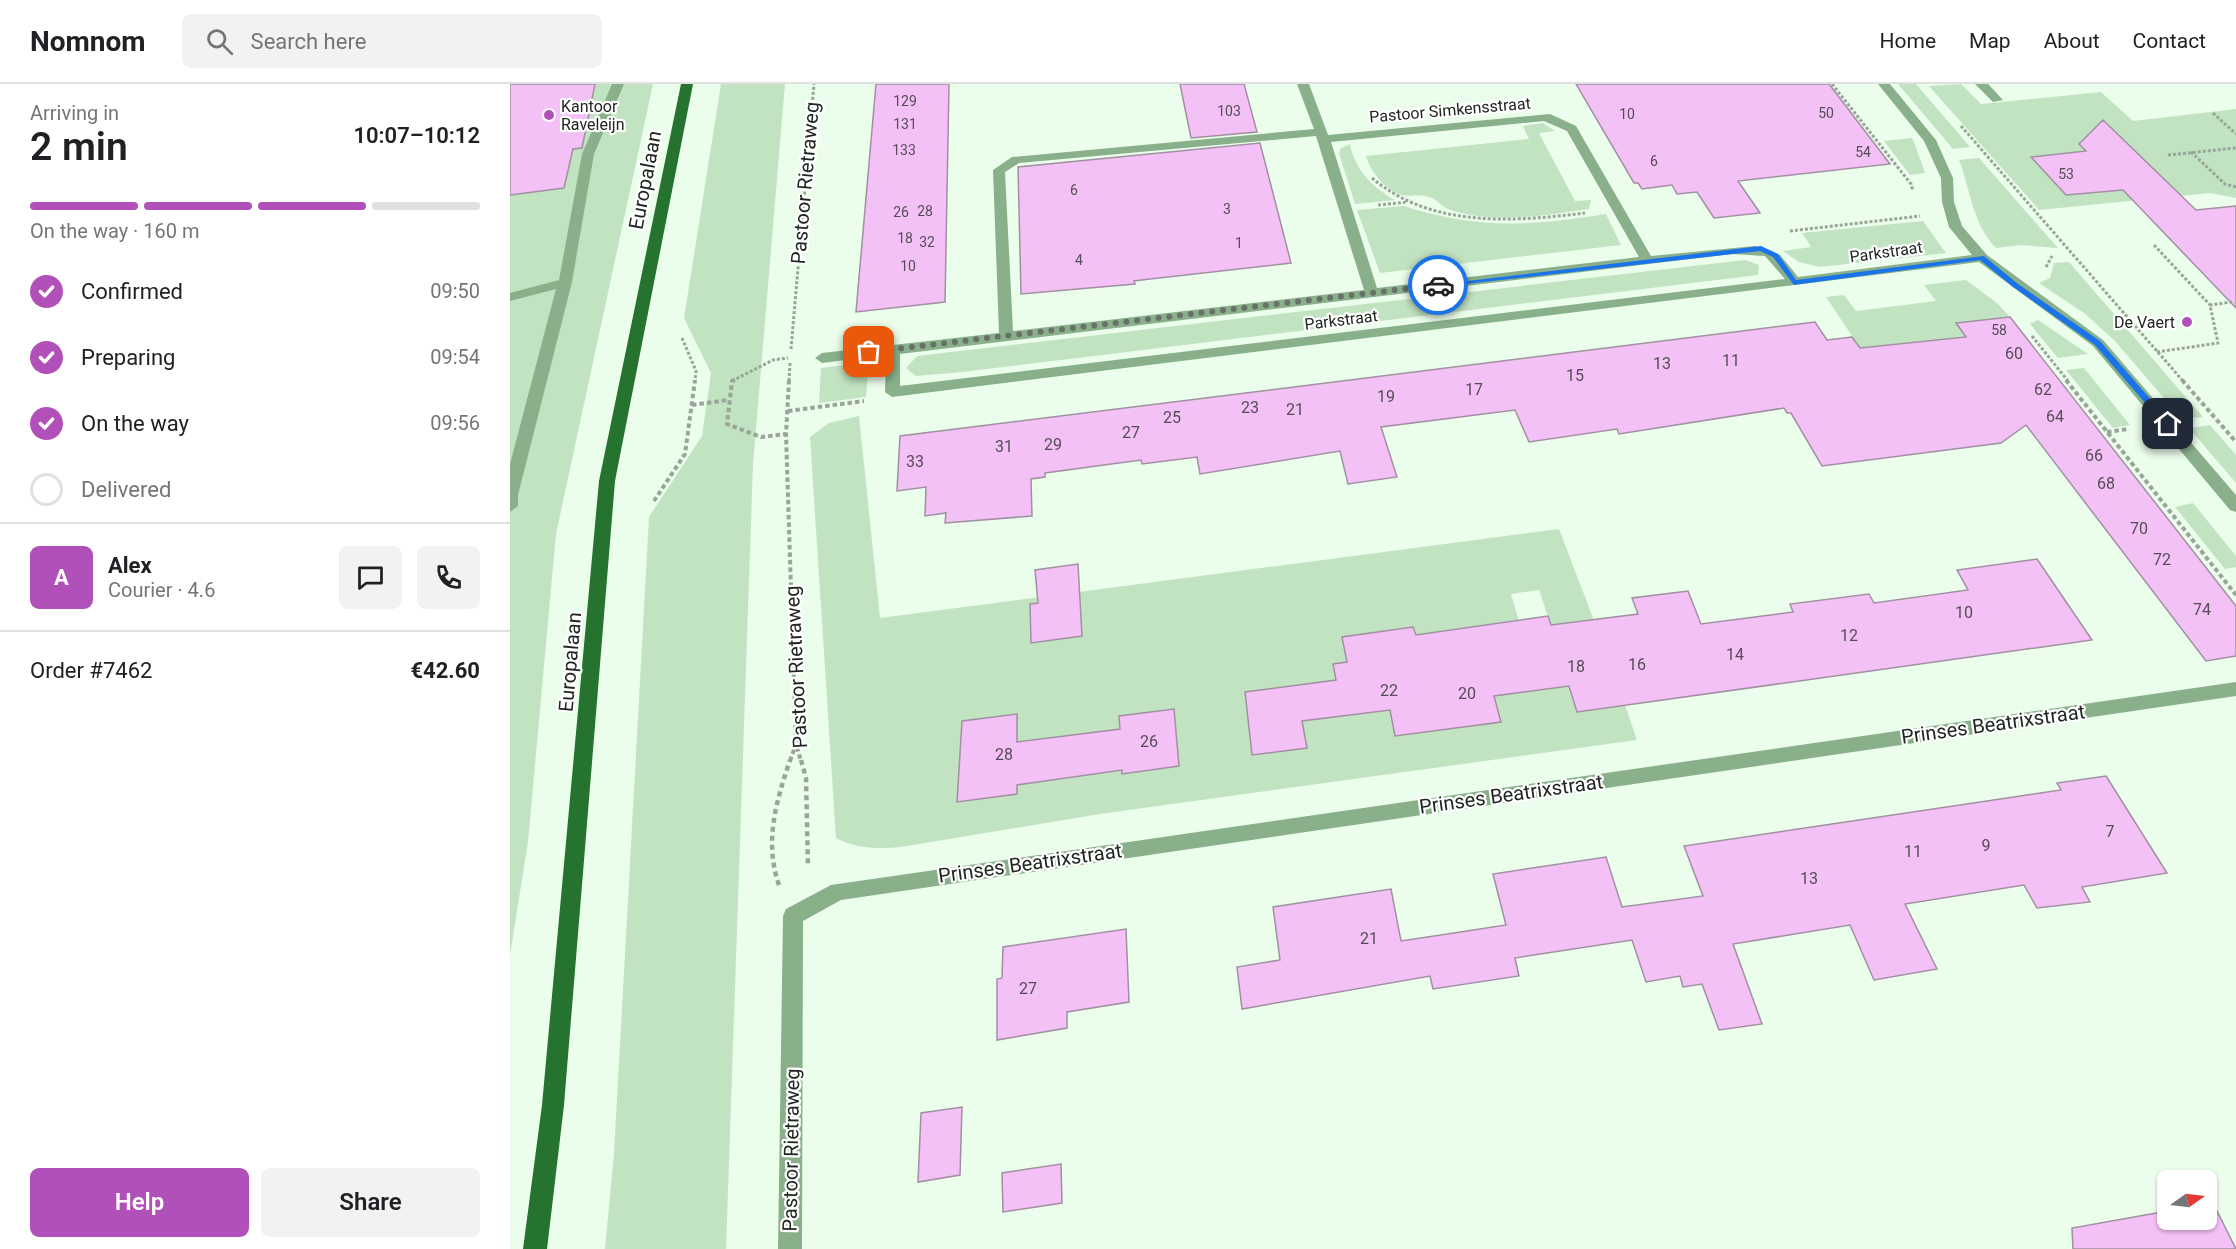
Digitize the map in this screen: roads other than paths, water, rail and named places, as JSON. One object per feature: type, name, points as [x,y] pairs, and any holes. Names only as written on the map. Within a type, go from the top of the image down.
[{"type":"main road","name":"Europalaan","points":[[535,1249],[553,1105],[607,481],[687,84]]},
{"type":"street","points":[[510,506],[510,495],[565,282],[588,154],[618,84]]},
{"type":"street","points":[[1303,84],[1372,293]]},
{"type":"street","points":[[1884,84],[1930,140],[1947,177],[1948,202],[1956,227],[1982,258],[2016,286],[2098,343],[2236,506]]},
{"type":"street","points":[[1980,84],[1997,100]]},
{"type":"street","name":"Pastoor Simkensstraat","points":[[1321,135],[1349,136],[1546,117],[1572,129],[1647,260]]},
{"type":"street","points":[[1006,336],[999,170],[1016,160],[1321,135]]},
{"type":"street","name":"Parkstraat","points":[[822,358],[1647,260],[1761,249],[1776,256],[1794,282]]},
{"type":"street","name":"Parkstraat","points":[[893,350],[892,392],[1982,258]]},
{"type":"street","points":[[510,297],[565,282]]},
{"type":"street","name":"Prinses Beatrixstraat","points":[[793,916],[838,891],[2236,689]]},
{"type":"street","name":"Pastoor Rietraweg","points":[[790,1249],[793,916]]},
{"type":"place","name":"Kantoor Raveleijn","points":[[549,115]]},
{"type":"place","name":"De Vaert","points":[[2187,322]]}]
